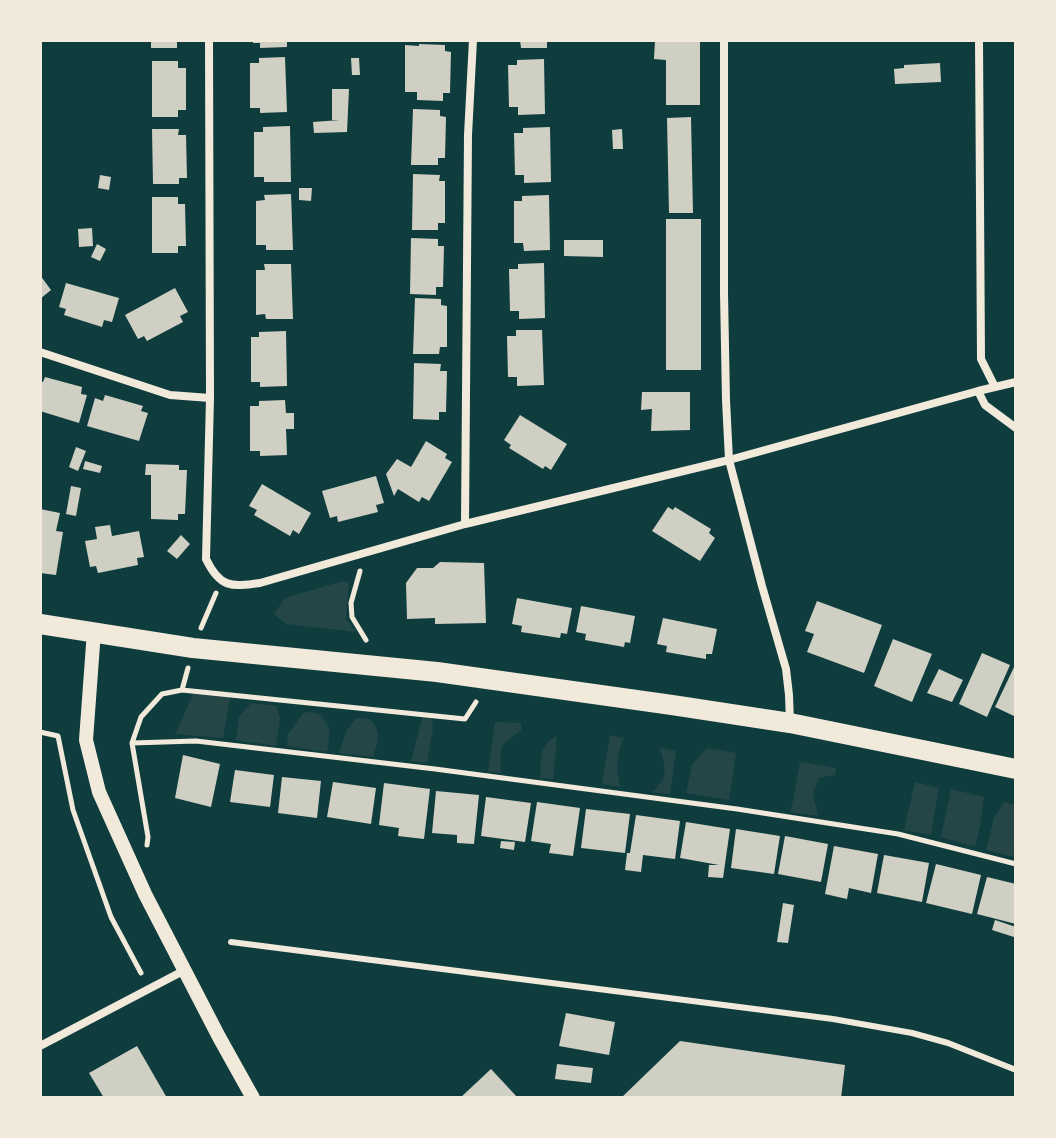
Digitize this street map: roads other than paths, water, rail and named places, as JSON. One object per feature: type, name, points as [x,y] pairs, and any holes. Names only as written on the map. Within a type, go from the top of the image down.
[{"type":"main road","points":[[40,624],[193,648],[491,679],[790,723],[1016,769]]},
{"type":"street","points":[[209,40],[210,398],[206,559],[212,572],[222,581],[235,586],[260,583],[465,524],[729,460],[1016,382]]},
{"type":"street","points":[[465,524],[468,135],[473,40]]},
{"type":"street","points":[[724,40],[724,323],[729,460],[786,669],[790,723]]},
{"type":"street","points":[[979,40],[981,359],[995,387]]},
{"type":"street","points":[[40,352],[170,395],[210,398]]},
{"type":"street","points":[[978,391],[985,405],[1016,428]]},
{"type":"street","points":[[94,631],[86,740],[99,792],[145,894],[253,1098]]},
{"type":"street","points":[[40,1046],[185,970]]},
{"type":"lane","points":[[231,942],[833,1019],[912,1033],[948,1043],[1016,1070]]}]
